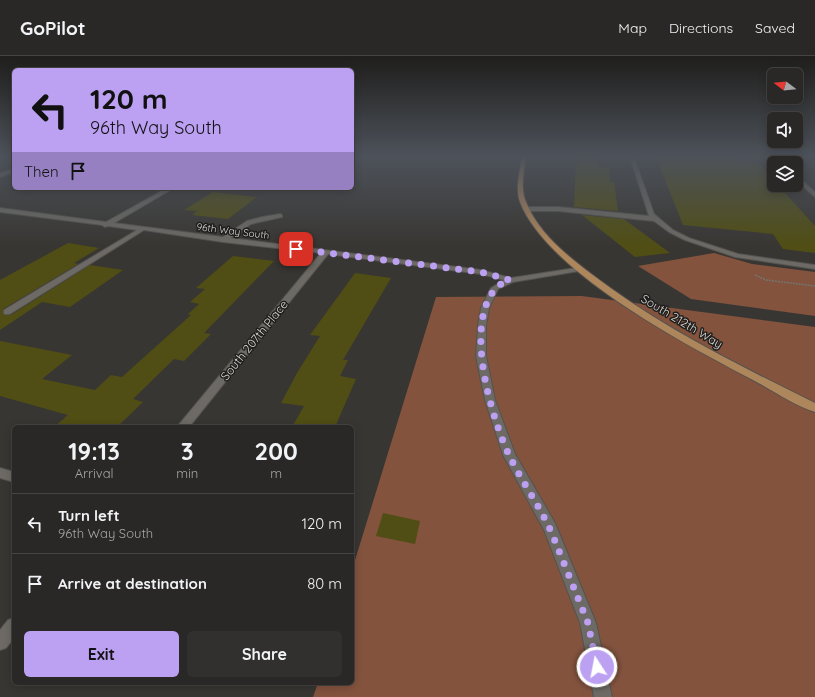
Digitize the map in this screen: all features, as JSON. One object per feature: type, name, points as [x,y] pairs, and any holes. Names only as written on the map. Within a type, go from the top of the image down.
[{"type":"main road","points":[[522,187],[523,201],[526,209]]},
{"type":"main road","name":"South 212th Way","points":[[526,209],[546,240],[579,269],[663,326],[815,408]]},
{"type":"street","points":[[642,187],[652,215],[656,220],[671,231],[687,239],[737,256],[815,267]]},
{"type":"street","points":[[806,187],[815,195]]},
{"type":"street","points":[[106,225],[167,190]]},
{"type":"street","points":[[526,209],[558,209],[656,220]]},
{"type":"street","name":"96th Way South","points":[[0,210],[106,225],[481,272],[510,280]]},
{"type":"street","points":[[223,240],[246,223],[263,218],[280,216]]},
{"type":"street","points":[[7,312],[142,229]]},
{"type":"street","name":"South 207th Place","points":[[185,425],[325,253]]},
{"type":"street","points":[[579,269],[510,280],[495,288],[485,308],[481,356],[490,400],[509,455],[550,527],[588,623],[603,697]]},
{"type":"street","points":[[0,473],[12,476]]},
{"type":"street","points":[[0,642],[12,628]]},
{"type":"shaded area","points":[[714,253],[752,264],[815,272],[815,316],[691,299],[638,266]]},
{"type":"shaded area","points":[[582,296],[815,327],[815,697],[313,697],[317,685],[354,685],[354,564],[436,297]]},
{"type":"building","points":[[575,187],[615,187],[618,211],[574,207]]},
{"type":"building","points":[[668,187],[767,187],[767,192],[784,192],[815,226],[815,253],[783,249],[773,234],[683,225]]},
{"type":"building","points":[[213,192],[257,197],[228,219],[192,215],[197,211],[184,210]]},
{"type":"building","points":[[582,215],[624,219],[670,253],[635,257]]},
{"type":"building","points":[[68,243],[99,248],[74,263],[78,264],[3,309],[3,315],[11,315],[90,265],[123,270],[70,307],[42,302],[0,330],[0,280]]},
{"type":"building","points":[[233,256],[274,261],[204,333],[211,334],[184,361],[174,359],[133,399],[143,402],[119,425],[56,425],[68,415],[0,396],[0,341],[72,355],[42,379],[95,390],[111,375],[122,377],[191,315],[188,314],[199,304],[190,302],[205,289],[196,288]]},
{"type":"building","points":[[355,273],[391,278],[343,360],[348,360],[340,376],[356,379],[336,425],[293,425],[304,406],[281,403],[297,373],[320,336],[310,335]]},
{"type":"building","points":[[383,513],[420,521],[415,544],[376,536]]},
{"type":"route","points":[[296,249],[481,272],[510,280],[495,288],[485,308],[482,326],[481,356],[490,400],[509,455],[550,527],[588,623],[597,667]]}]
